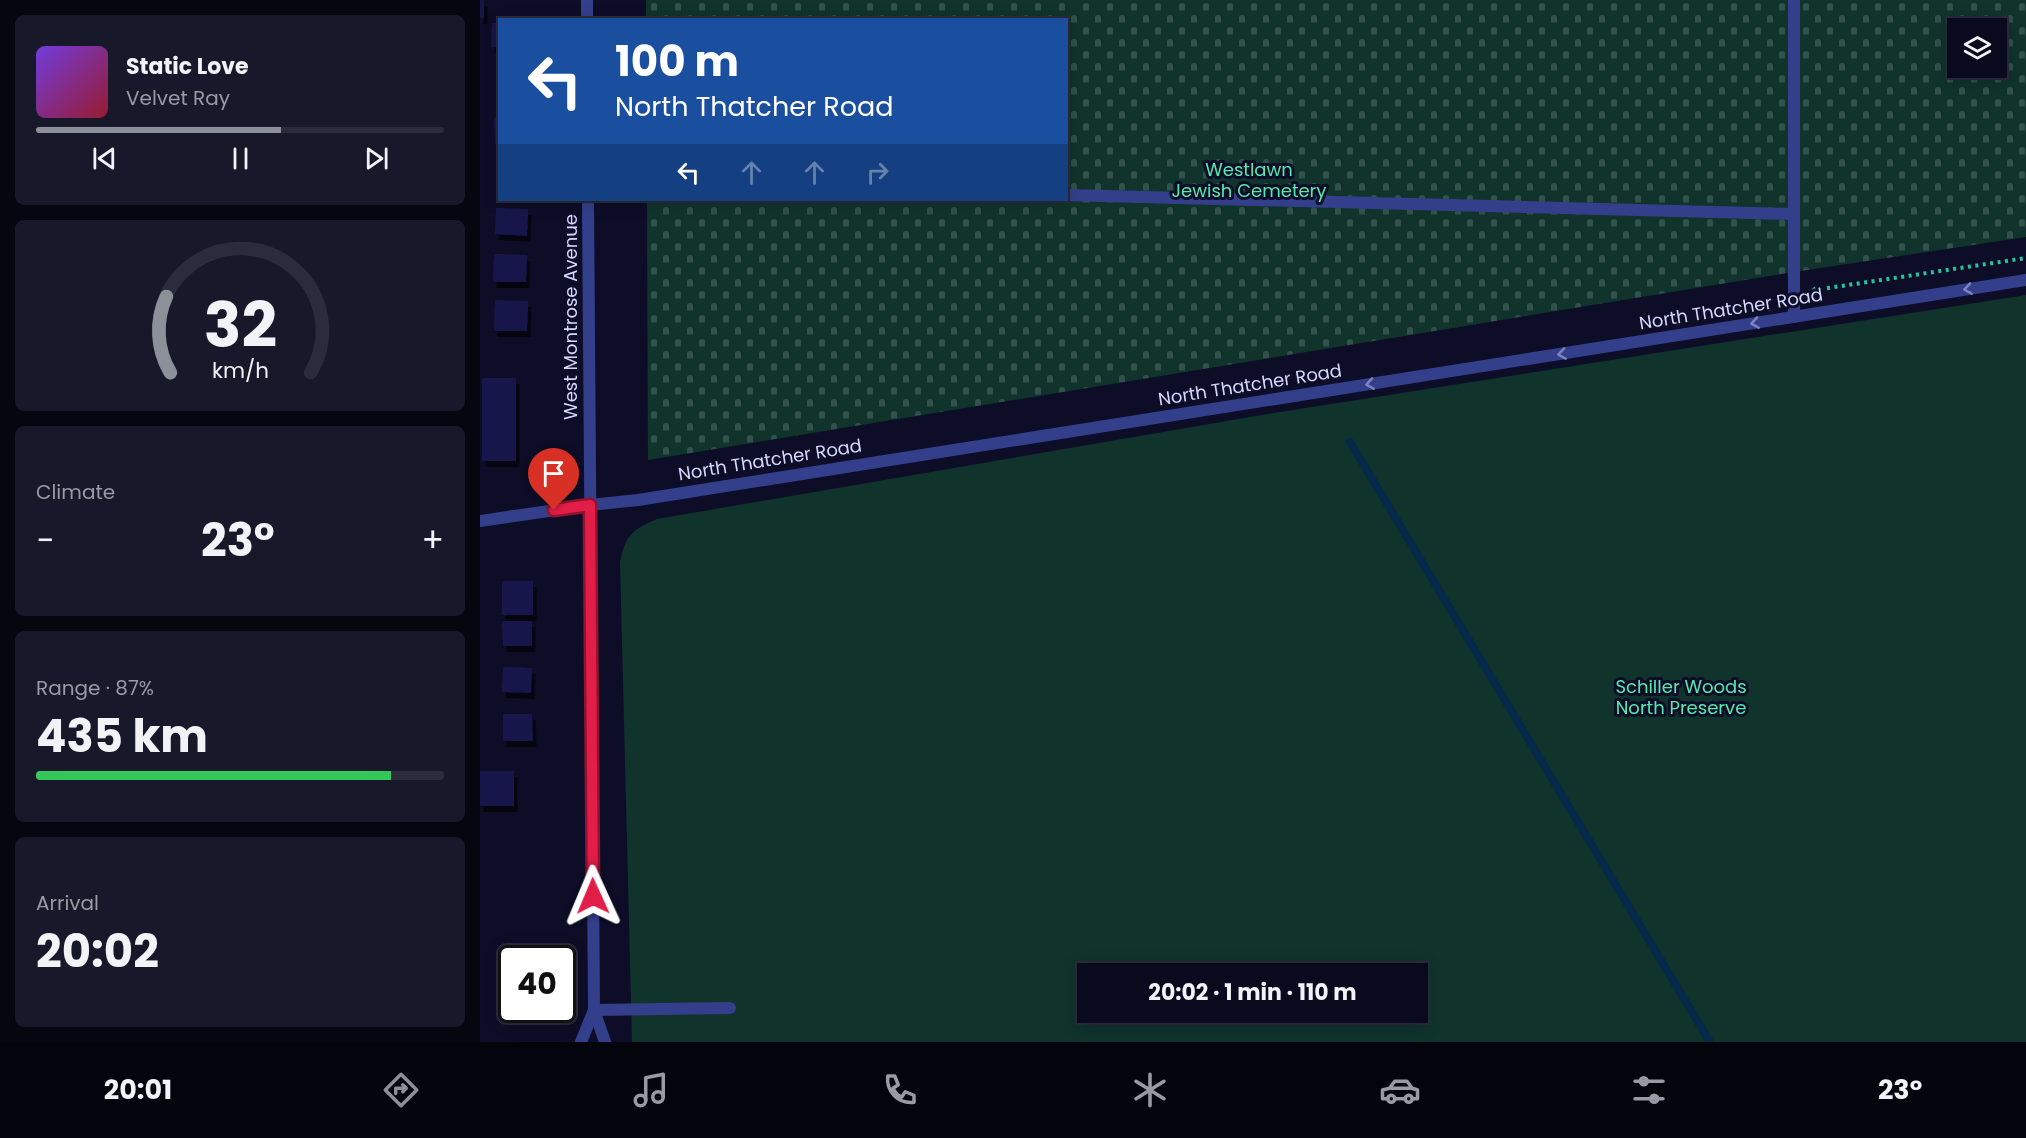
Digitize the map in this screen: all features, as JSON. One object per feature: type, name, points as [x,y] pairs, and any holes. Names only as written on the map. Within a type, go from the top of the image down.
[{"type":"street","points":[[587,0],[587,18]]},
{"type":"street","points":[[1794,0],[1794,317]]},
{"type":"street","points":[[1068,195],[1794,214]]},
{"type":"street","name":"West Montrose Avenue","points":[[588,201],[594,1010],[605,1042]]},
{"type":"street","name":"North Thatcher Road","points":[[480,521],[638,500],[2026,280]]},
{"type":"street","points":[[594,1010],[730,1008]]},
{"type":"street","name":"West Montrose Avenue","points":[[581,1042],[594,1010]]},
{"type":"path","points":[[1794,272],[1815,290],[2026,258]]},
{"type":"green space","name":"Westlawn Jewish Cemetery","points":[[646,0],[2026,0],[2026,237],[1794,272],[648,460],[647,201],[1068,201],[1068,18],[646,18]]},
{"type":"green space","name":"Schiller Woods North Preserve","points":[[2026,295],[2026,1042],[632,1042],[620,562],[631,534],[657,519],[1280,412]]},
{"type":"building","points":[[480,0],[484,0],[484,18],[480,18]]},
{"type":"building","points":[[492,23],[498,23],[498,47],[491,47]]},
{"type":"building","points":[[496,69],[498,69],[498,98],[496,98]]},
{"type":"building","points":[[494,117],[498,117],[498,144],[495,144]]},
{"type":"building","points":[[496,161],[498,161],[498,188],[496,188]]},
{"type":"building","points":[[496,208],[528,209],[527,236],[495,234]]},
{"type":"building","points":[[494,254],[527,255],[526,282],[493,282]]},
{"type":"building","points":[[495,300],[528,301],[527,331],[494,331]]},
{"type":"building","points":[[482,378],[516,378],[516,461],[482,461]]},
{"type":"building","points":[[502,581],[533,581],[533,615],[502,615]]},
{"type":"building","points":[[502,621],[532,621],[532,646],[503,646]]},
{"type":"building","points":[[503,667],[532,668],[531,693],[502,692]]},
{"type":"building","points":[[503,714],[532,714],[533,741],[503,741]]},
{"type":"building","points":[[480,771],[514,771],[514,806],[480,806]]},
{"type":"waterway","points":[[1350,442],[1710,1042]]},
{"type":"route","points":[[554,510],[590,505],[593,896]]}]
